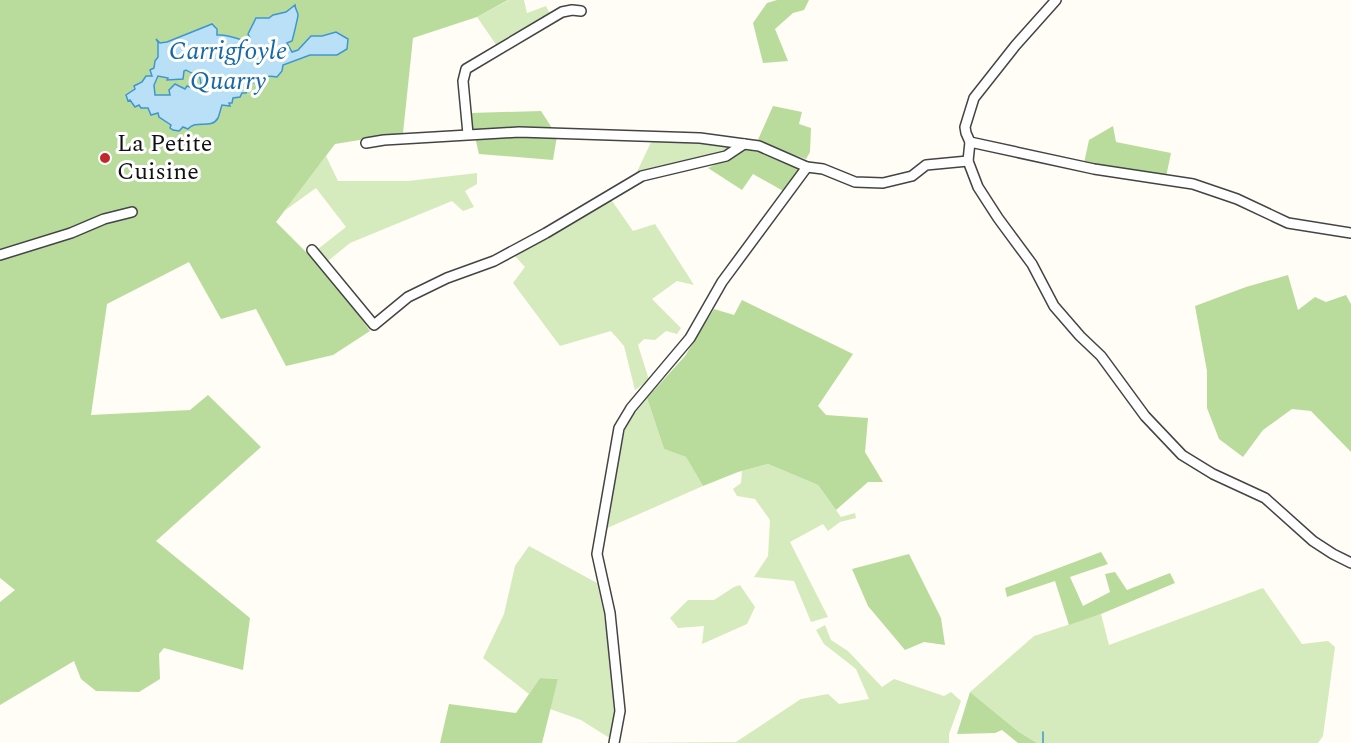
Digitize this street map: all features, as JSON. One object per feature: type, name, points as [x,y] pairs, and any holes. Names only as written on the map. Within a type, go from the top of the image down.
[{"type":"street","points":[[1056,0],[1015,46],[974,98],[965,127],[970,142],[968,160],[978,187],[1010,236],[1032,264],[1054,306],[1101,356],[1145,416],[1162,435],[1182,455],[1213,474],[1265,498],[1313,541],[1351,562]]},
{"type":"street","points":[[468,134],[464,81],[466,69],[562,12],[572,9],[581,11]]},
{"type":"street","points":[[366,143],[519,132],[700,138],[759,146],[807,167],[823,169],[855,182],[882,183],[912,176],[926,165],[968,160]]},
{"type":"street","points":[[970,142],[1094,169],[1193,184],[1237,199],[1288,223],[1351,233]]},
{"type":"street","points":[[312,250],[374,325],[408,297],[447,278],[494,261],[642,176],[726,156],[744,144]]},
{"type":"street","points":[[614,743],[620,711],[610,613],[597,554],[619,428],[631,408],[690,338],[722,282],[807,167]]},
{"type":"street","points":[[0,255],[71,233],[104,219],[132,212]]},
{"type":"green space","points":[[0,0],[508,0],[477,17],[413,38],[403,133],[335,144],[276,222],[334,280],[370,331],[333,355],[286,366],[256,309],[221,319],[189,262],[107,304],[91,415],[190,410],[208,395],[261,447],[156,541],[250,618],[243,670],[164,648],[159,654],[160,679],[139,692],[96,691],[81,679],[74,661],[0,705],[0,602],[15,590],[0,578]]},
{"type":"green space","points":[[509,0],[524,0],[527,13],[546,6],[551,16],[497,46],[477,17]]},
{"type":"green space","points":[[777,0],[809,0],[804,10],[793,13],[775,29],[788,61],[763,63],[753,23],[767,3]]},
{"type":"green space","points":[[773,106],[802,112],[799,124],[811,128],[810,152],[806,159],[757,142]]},
{"type":"green space","points":[[541,111],[552,128],[474,130],[469,121],[470,113]]},
{"type":"green space","points":[[1113,126],[1116,142],[1171,153],[1166,177],[1084,163],[1089,140]]},
{"type":"green space","points":[[557,136],[553,160],[479,154],[475,137]]},
{"type":"green space","points":[[652,140],[735,146],[722,153],[636,174]]},
{"type":"green space","points":[[745,150],[764,153],[801,168],[785,192],[753,174],[742,190],[708,168]]},
{"type":"green space","points":[[326,156],[338,181],[408,181],[477,173],[477,184],[465,191],[474,207],[463,211],[452,201],[350,243],[328,261],[318,249],[346,227],[316,188],[284,211]]},
{"type":"green space","points":[[610,198],[633,231],[655,224],[694,285],[677,281],[652,299],[681,328],[677,334],[666,331],[655,340],[644,339],[638,345],[649,380],[635,390],[624,346],[611,331],[560,346],[513,283],[525,267],[515,256]]},
{"type":"green space","points":[[1288,275],[1298,310],[1315,297],[1326,302],[1346,295],[1351,304],[1351,452],[1311,411],[1292,409],[1263,430],[1243,457],[1219,439],[1207,408],[1207,371],[1195,306],[1246,287]]},
{"type":"green space","points":[[742,300],[853,354],[818,406],[826,415],[868,418],[865,452],[883,482],[868,482],[836,510],[818,485],[768,464],[738,472],[703,486],[686,457],[664,449],[647,398],[685,356],[714,309],[734,315]]},
{"type":"green space","points":[[647,398],[664,449],[686,457],[703,486],[605,529],[626,424]]},
{"type":"green space","points":[[768,464],[818,485],[841,517],[855,513],[856,518],[840,522],[828,531],[823,524],[790,542],[828,617],[811,622],[794,581],[754,577],[768,556],[770,520],[755,499],[737,496],[733,489],[741,483],[742,471]]},
{"type":"green space","points":[[529,546],[597,583],[604,614],[614,690],[616,717],[611,739],[581,720],[550,709],[558,679],[540,678],[529,694],[483,658],[504,614],[515,566]]},
{"type":"green space","points":[[1101,552],[1108,564],[1070,577],[1083,606],[1110,592],[1105,574],[1115,572],[1127,590],[1170,573],[1175,583],[1069,625],[1055,581],[1007,597],[1005,588]]},
{"type":"green space","points":[[909,554],[941,618],[945,645],[924,642],[905,650],[868,606],[852,569]]},
{"type":"green space","points":[[740,585],[755,607],[747,624],[702,644],[704,626],[678,628],[670,618],[688,600],[714,600]]},
{"type":"green space","points":[[1263,588],[1302,644],[1328,641],[1335,647],[1323,736],[1318,743],[1037,743],[1019,732],[970,692],[1034,636],[1101,614],[1109,645]]},
{"type":"green space","points":[[825,625],[831,640],[848,651],[882,687],[894,679],[944,696],[951,692],[961,701],[949,734],[949,743],[618,743],[736,742],[801,699],[828,694],[839,704],[869,699],[856,669],[824,644],[816,630]]},
{"type":"green space","points":[[540,678],[558,679],[542,743],[440,743],[449,704],[516,713]]},
{"type":"green space","points":[[970,692],[1019,732],[1037,743],[1018,743],[1002,730],[995,733],[957,734]]},
{"type":"water","name":"Carrigfoyle Quarry","points":[[295,5],[298,14],[292,41],[287,43],[292,52],[298,50],[311,36],[336,32],[348,39],[347,49],[337,55],[310,55],[283,65],[277,77],[267,76],[258,79],[246,93],[233,98],[232,103],[229,103],[230,106],[222,105],[215,122],[191,126],[188,129],[183,127],[179,131],[173,130],[170,128],[171,125],[159,117],[158,113],[151,115],[148,108],[141,108],[139,105],[135,107],[130,100],[128,101],[126,95],[135,89],[134,86],[142,82],[146,76],[152,76],[150,70],[154,68],[158,57],[156,39],[160,43],[167,42],[212,24],[217,29],[217,35],[245,41],[250,38],[248,34],[256,18],[269,18],[286,12]],"holes":[[[186,70],[199,76],[201,86],[195,89],[187,86],[185,89],[175,84],[169,90],[170,95],[155,95],[154,85],[158,76],[168,78],[167,80],[183,79]]]},
{"type":"waterway","points":[[1043,732],[1043,743]]},
{"type":"place","name":"La Petite Cuisine","points":[[105,158]]}]
